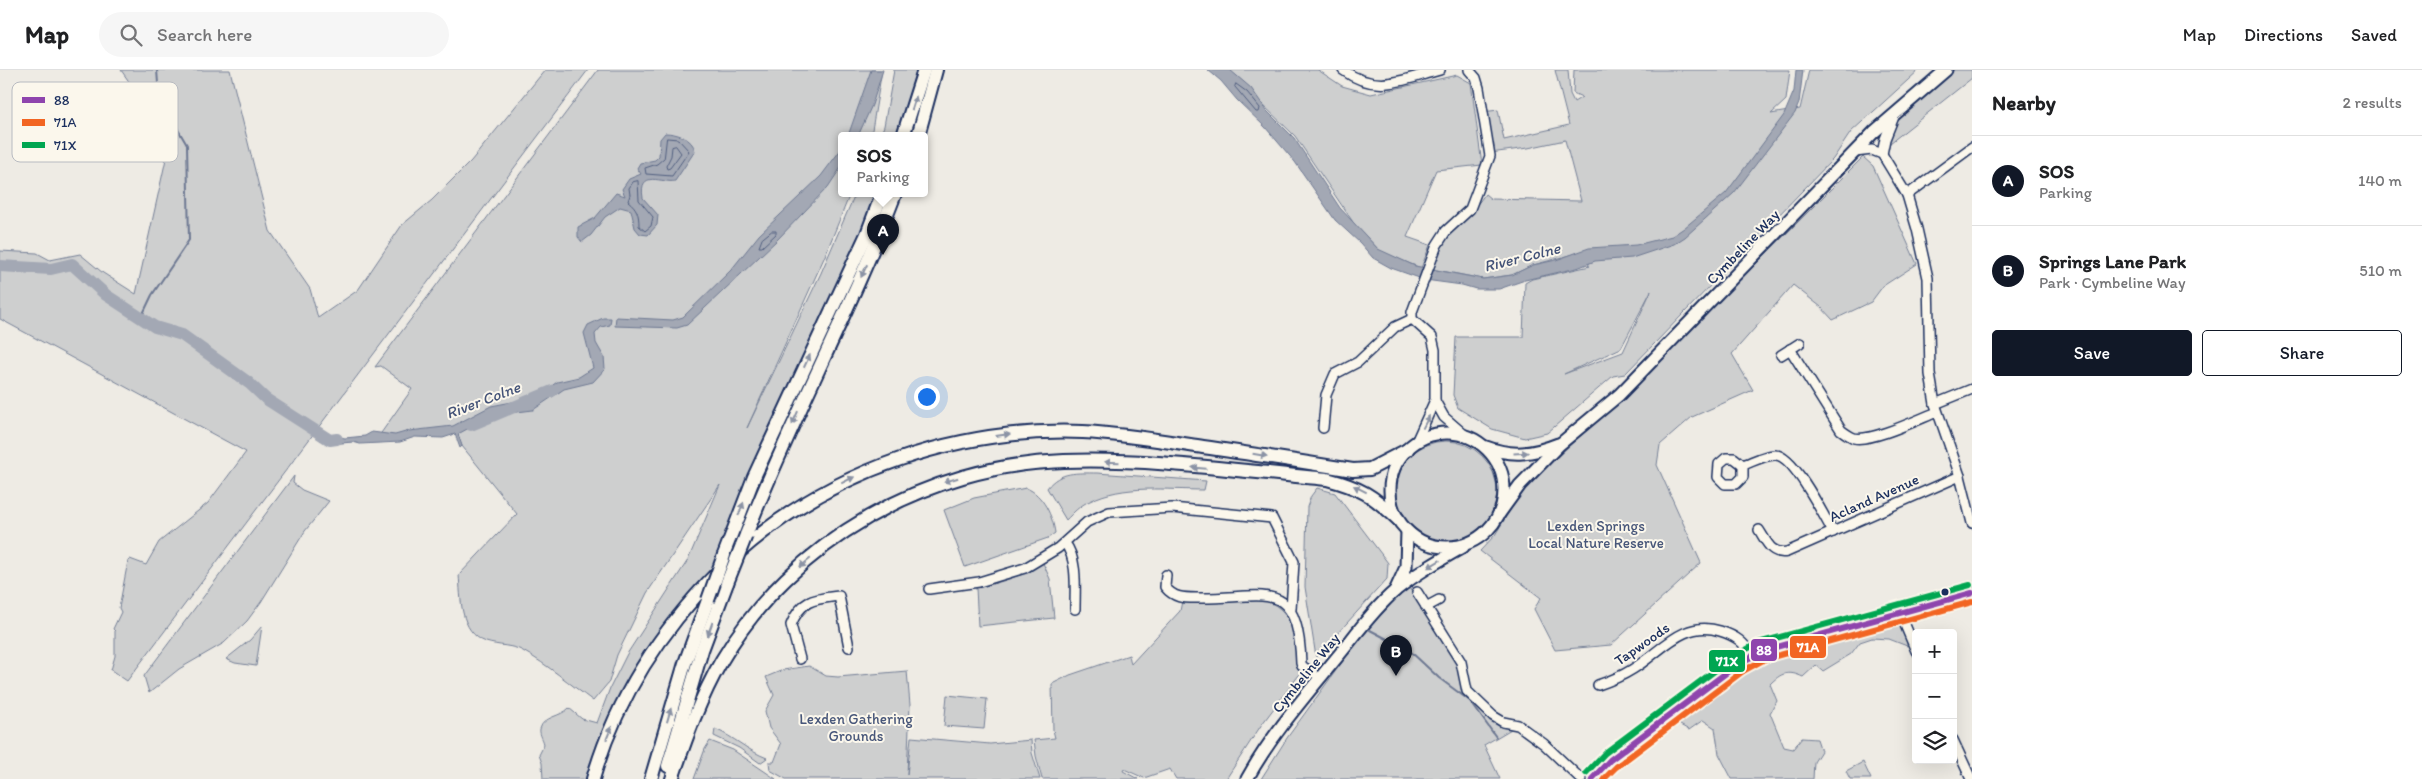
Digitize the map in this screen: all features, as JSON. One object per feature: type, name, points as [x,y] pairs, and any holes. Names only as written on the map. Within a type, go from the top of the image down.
[{"type":"highway","points":[[904,132],[924,70]]},
{"type":"highway","points":[[919,132],[936,70]]},
{"type":"highway","points":[[652,779],[683,672],[724,555],[754,477],[867,234],[881,197]]},
{"type":"highway","points":[[665,779],[702,650],[746,534],[804,397],[874,248],[895,197]]},
{"type":"highway","points":[[593,779],[612,726],[636,678],[660,640],[693,598],[733,558],[783,517],[828,490],[885,464],[915,454],[976,439],[1052,432],[1122,435],[1353,470],[1370,469],[1411,446]]},
{"type":"highway","points":[[672,779],[696,710],[713,676],[736,639],[771,594],[803,564],[843,533],[894,503],[941,483],[994,469],[1042,462],[1090,461],[1160,464],[1327,479],[1354,486],[1374,497],[1398,519]]},
{"type":"main road","name":"Cymbeline Way","points":[[1499,514],[1520,485],[1560,444],[1619,395],[1855,152],[1896,113],[1946,70]]},
{"type":"main road","points":[[1451,433],[1468,437],[1482,445],[1497,463],[1503,480],[1503,501],[1499,514],[1485,532],[1476,539],[1456,546],[1436,546],[1419,540],[1407,531],[1398,519],[1393,507],[1390,486],[1396,464],[1411,446],[1440,434],[1451,433]]},
{"type":"main road","name":"Cymbeline Way","points":[[1482,445],[1508,454],[1524,454],[1560,444]]},
{"type":"main road","name":"Cymbeline Way","points":[[1395,591],[1406,566],[1407,531]]},
{"type":"main road","name":"Cymbeline Way","points":[[1247,779],[1264,750],[1320,678],[1395,591],[1423,570],[1476,539]]},
{"type":"main road","points":[[1592,779],[1610,760],[1738,664],[1752,656],[1782,645],[1972,593]]},
{"type":"street","points":[[1343,70],[1355,79],[1371,84],[1386,84],[1440,70]]},
{"type":"street","points":[[1411,446],[1435,400],[1435,350],[1432,337],[1412,319],[1412,312],[1428,264],[1437,245],[1446,231],[1470,209],[1490,156],[1479,88],[1476,78],[1469,70]]},
{"type":"street","points":[[1882,154],[1885,139],[1896,113]]},
{"type":"street","points":[[1906,195],[1972,147]]},
{"type":"street","points":[[1855,152],[1872,150],[1882,154],[1906,195],[1921,245],[1928,278],[1930,374],[1936,408],[1960,476],[1972,523]]},
{"type":"street","points":[[1323,428],[1326,395],[1335,374],[1358,362],[1395,327],[1412,319]]},
{"type":"street","points":[[1781,355],[1800,343]]},
{"type":"street","points":[[1790,349],[1841,430],[1855,438],[1871,437],[1936,408],[1972,389]]},
{"type":"street","points":[[1435,400],[1444,417],[1468,437]]},
{"type":"street","points":[[1743,466],[1774,454],[1782,457],[1796,470],[1833,532]]},
{"type":"street","name":"Acland Avenue","points":[[1759,530],[1774,552],[1779,554],[1787,552],[1960,476]]},
{"type":"street","points":[[929,589],[965,585],[1011,574],[1034,564],[1097,516],[1123,510],[1172,508],[1272,518],[1294,562],[1291,609],[1298,628],[1302,666],[1313,673]]},
{"type":"street","points":[[1065,542],[1074,565],[1076,609]]},
{"type":"street","points":[[1166,575],[1165,587],[1181,598],[1209,599],[1262,595],[1276,598],[1291,609]]},
{"type":"street","points":[[1417,592],[1461,662],[1467,691],[1481,706],[1503,722],[1518,725],[1526,730],[1581,779]]},
{"type":"street","points":[[800,659],[791,625],[805,604],[811,600],[839,596],[849,647]]},
{"type":"street","points":[[1426,607],[1439,600]]},
{"type":"street","points":[[1900,613],[1912,642]]},
{"type":"street","name":"Tapwoods","points":[[1598,685],[1634,669],[1669,640],[1695,629],[1713,628],[1734,635],[1745,644],[1752,656]]},
{"type":"street","points":[[1957,749],[1971,779]]},
{"type":"green space","points":[[121,70],[230,70],[270,231],[310,289],[318,318],[358,290],[402,225],[432,200],[471,161],[545,70],[588,70],[127,681],[111,670],[115,656],[115,631],[113,629],[121,612],[119,608],[128,561],[130,559],[146,565],[159,542],[208,503],[246,452],[0,319],[0,251],[37,253],[50,260],[80,254],[103,273],[136,294],[165,162],[178,162],[178,82],[129,82]]},
{"type":"green space","points":[[598,70],[882,70],[872,132],[838,132],[838,197],[849,197],[824,258],[747,428],[821,273],[854,197],[876,197],[854,253],[703,598],[701,600],[710,576],[649,654],[591,779],[543,779],[542,763],[539,755],[544,745],[540,729],[548,719],[569,708],[582,719],[597,723],[610,688],[627,654],[688,560],[720,485],[647,593],[617,655],[609,682],[593,701],[532,656],[515,648],[486,642],[477,637],[471,630],[463,613],[459,575],[517,514],[462,446],[457,434],[379,436],[412,389],[381,366],[375,367]]},
{"type":"green space","points":[[894,70],[916,70],[899,132],[882,132]]},
{"type":"green space","points":[[1227,70],[1318,70],[1342,86],[1371,94],[1457,75],[1471,83],[1482,165],[1436,170],[1407,237],[1430,245],[1421,268],[1381,252],[1355,225],[1295,136]]},
{"type":"green space","points":[[1555,70],[1568,70],[1570,94],[1574,102],[1582,97],[1573,93],[1574,70],[1790,70],[1786,100],[1771,114],[1800,109],[1809,70],[1919,70],[1851,132],[1833,159],[1625,374],[1613,376],[1547,433],[1525,438],[1492,429],[1458,408],[1453,395],[1456,337],[1523,337],[1525,283],[1532,279],[1590,266],[1588,266],[1597,248],[1533,265],[1512,275],[1483,279],[1427,268],[1451,232],[1485,194],[1491,199],[1581,201],[1565,140],[1528,148],[1490,153],[1483,112],[1498,110],[1504,140],[1569,125]],"holes":[[[1651,291],[1623,352],[1564,374],[1621,348]]]},
{"type":"green space","points":[[1949,70],[1972,70],[1972,78],[1890,143],[1885,156],[1897,112]]},
{"type":"green space","name":"Lexden Springs Local Nature Reserve","points":[[1863,157],[1873,166],[1917,264],[1883,286],[1871,302],[1833,320],[1821,307],[1793,285],[1732,354],[1753,390],[1692,417],[1660,445],[1657,465],[1701,563],[1611,645],[1555,650],[1534,609],[1541,598],[1480,551],[1495,535],[1524,487],[1619,401]]},
{"type":"green space","points":[[1446,441],[1466,445],[1482,456],[1493,472],[1497,492],[1493,512],[1482,528],[1466,539],[1446,543],[1426,539],[1410,528],[1399,512],[1395,492],[1399,472],[1410,456],[1426,445]]},
{"type":"green space","points":[[1097,473],[1206,481],[1204,490],[1146,489],[1117,492],[1090,501],[1077,509],[1066,520],[1047,488],[1057,478],[1069,474]]},
{"type":"green space","points":[[294,476],[293,483],[302,490],[329,501],[305,531],[247,621],[224,643],[179,669],[149,693],[144,676]]},
{"type":"green space","points":[[1026,488],[1037,495],[1046,507],[1055,533],[1048,538],[965,567],[944,510],[974,498]]},
{"type":"green space","points":[[1317,488],[1335,493],[1388,563],[1387,579],[1316,657],[1305,587],[1307,507],[1311,496]]},
{"type":"green space","points":[[1043,563],[1050,579],[1054,618],[978,626],[976,588],[1019,575]]},
{"type":"green space","points":[[1408,586],[1456,663],[1466,688],[1493,716],[1518,725],[1484,745],[1500,779],[1261,779],[1287,738],[1361,636]]},
{"type":"green space","points":[[1251,598],[1265,601],[1283,612],[1293,631],[1297,667],[1302,671],[1262,724],[1226,779],[1176,779],[1170,769],[1144,778],[1124,769],[1123,771],[1138,779],[1042,779],[1034,740],[1055,738],[1053,730],[1052,684],[1070,675],[1129,655],[1131,664],[1180,611],[1182,601],[1213,602]]},
{"type":"green space","points":[[1901,621],[1908,636],[1907,646],[1889,639],[1872,638],[1860,642],[1851,654],[1823,671],[1816,665],[1803,677],[1789,673],[1781,675],[1770,684],[1777,701],[1770,713],[1784,747],[1793,749],[1802,738],[1817,739],[1821,751],[1814,762],[1813,779],[1732,779],[1719,754],[1715,728],[1703,720],[1689,730],[1680,725],[1680,714],[1717,683],[1747,665],[1813,640],[1860,628]]},
{"type":"green space","points":[[262,626],[256,666],[235,663],[226,659],[250,640]]},
{"type":"green space","name":"Lexden Gathering Grounds","points":[[809,666],[826,676],[838,677],[907,671],[910,705],[907,775],[911,737],[990,744],[1031,740],[1032,753],[1040,779],[786,779],[770,770],[769,762],[774,762],[781,744],[769,728],[765,711],[774,695],[766,677],[783,670]]},
{"type":"green space","points":[[947,695],[987,699],[984,729],[944,726]]},
{"type":"green space","points":[[715,729],[767,758],[760,763],[739,748],[714,736]]},
{"type":"green space","name":"Lexden Gathering Grounds","points":[[710,741],[733,750],[776,779],[694,779],[705,749]]},
{"type":"green space","points":[[1863,762],[1871,779],[1850,779],[1846,771]]},
{"type":"water","points":[[871,70],[883,70],[872,105],[860,132],[849,132]]},
{"type":"water","points":[[1208,70],[1230,70],[1251,88],[1267,111],[1294,138],[1340,208],[1378,249],[1415,266],[1483,279],[1512,275],[1533,265],[1556,260],[1589,248],[1636,245],[1672,236],[1726,193],[1784,115],[1794,91],[1796,70],[1803,70],[1799,103],[1795,113],[1734,193],[1685,237],[1674,244],[1632,258],[1595,261],[1577,268],[1525,280],[1499,289],[1476,289],[1462,285],[1425,280],[1391,268],[1373,258],[1335,220],[1295,162],[1265,127]]},
{"type":"water","points":[[665,133],[679,135],[688,140],[694,146],[695,151],[675,181],[653,179],[644,183],[642,189],[643,198],[658,215],[657,225],[648,235],[640,234],[635,228],[631,210],[620,207],[605,217],[591,235],[582,242],[578,237],[578,227],[595,218],[616,193],[625,196],[622,189],[629,179],[641,174],[637,168],[640,163],[655,160],[659,156],[660,139]]},
{"type":"water","points":[[838,153],[838,172],[828,187],[777,240],[687,325],[677,328],[615,326],[616,317],[673,320],[683,317],[731,270],[759,235],[821,176]]},
{"type":"water","points":[[603,318],[611,318],[610,325],[601,327],[595,334],[596,343],[604,357],[605,369],[593,382],[564,389],[533,410],[493,415],[458,434],[462,446],[460,448],[455,434],[443,438],[415,437],[400,442],[360,444],[353,442],[330,444],[320,440],[325,434],[345,438],[365,436],[372,432],[395,435],[409,431],[453,426],[491,406],[512,402],[521,404],[530,402],[557,382],[579,377],[593,368],[584,333],[588,325]]},
{"type":"waterway","points":[[157,70],[158,82]]},
{"type":"waterway","points":[[141,318],[152,295],[189,240],[187,145],[178,130]]},
{"type":"waterway","name":"River Colne","points":[[0,266],[51,269],[72,264],[106,295],[155,327],[182,335],[249,383],[266,399],[330,440],[337,439]]},
{"type":"waterway","name":"River Colne","points":[[471,425],[552,391]]},
{"type":"waterway","points":[[1370,630],[1410,651],[1439,678],[1470,701],[1496,737]]},
{"type":"transit line","name":"71X","points":[[1586,773],[1605,753],[1733,657],[1758,643],[1970,585]]},
{"type":"transit line","name":"88","points":[[1592,779],[1610,760],[1738,664],[1762,651],[1972,593]]},
{"type":"transit line","name":"71A","points":[[1604,779],[1616,767],[1743,671],[1765,659],[1972,602]]},
{"type":"place","name":"SOS","points":[[883,255]]},
{"type":"place","name":"Springs Lane Park","points":[[1396,676]]}]
